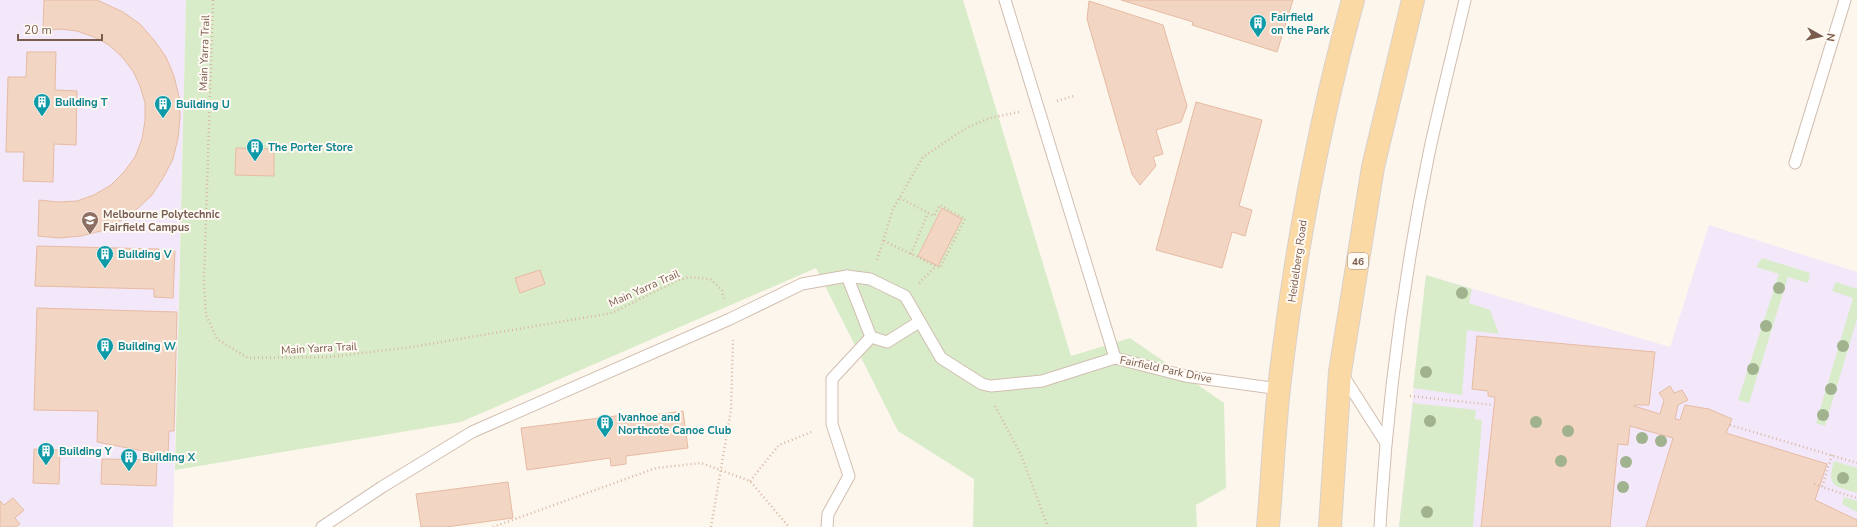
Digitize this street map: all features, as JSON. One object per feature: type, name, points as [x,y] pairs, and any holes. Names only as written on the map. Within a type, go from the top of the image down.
[{"type":"main road","name":"Heidelberg Road","points":[[1268,527],[1279,389],[1302,224],[1340,48],[1353,0]]},
{"type":"main road","name":"46","points":[[1330,527],[1340,372],[1373,167],[1413,0]]},
{"type":"lane","points":[[1005,0],[1115,358]]},
{"type":"lane","points":[[1380,527],[1386,443],[1400,314],[1429,152],[1465,0]]},
{"type":"lane","points":[[1795,162],[1845,0]]},
{"type":"lane","points":[[847,276],[871,337]]},
{"type":"lane","points":[[322,527],[382,487],[472,432],[730,319],[802,284],[847,276],[870,279],[905,296],[941,358],[982,384]]},
{"type":"lane","points":[[871,337],[887,342],[919,322]]},
{"type":"lane","points":[[827,527],[828,514],[849,476],[832,424],[832,379],[871,337]]},
{"type":"lane","name":"Fairfield Park Drive","points":[[982,384],[991,386],[1042,380],[1115,358],[1184,376],[1279,389]]},
{"type":"lane","points":[[1340,372],[1386,443]]},
{"type":"path","name":"Main Yarra Trail","points":[[213,0],[204,280],[206,315],[217,339],[248,358],[328,357],[412,347],[612,313],[689,277],[710,279],[722,290],[730,319]]},
{"type":"path","points":[[870,279],[894,209],[922,157],[966,128],[990,118],[1012,114]]},
{"type":"path","points":[[884,241],[940,268],[965,219],[940,205],[934,216],[900,198]]},
{"type":"path","points":[[911,254],[928,213]]},
{"type":"path","points":[[711,527],[731,410],[732,337]]},
{"type":"path","points":[[982,384],[1021,455],[1048,527]]},
{"type":"path","points":[[1406,396],[1492,405]]},
{"type":"path","points":[[750,481],[779,445],[832,424]]},
{"type":"path","points":[[1730,425],[1857,463]]},
{"type":"path","points":[[1822,487],[1832,455]]},
{"type":"path","points":[[493,527],[656,468],[701,463],[750,481],[789,527]]},
{"type":"path","points":[[1814,484],[1857,498]]},
{"type":"shaded area","name":"Melbourne Polytechnic Fairfield Campus","points":[[0,0],[186,0],[173,527],[0,527]]},
{"type":"shaded area","points":[[1709,225],[1857,272],[1857,527],[1399,527],[1426,275],[1670,347]]},
{"type":"green space","points":[[186,0],[963,0],[1071,356],[1130,338],[1224,403],[1226,488],[1196,505],[1197,527],[973,527],[974,479],[898,431],[816,268],[461,422],[175,470]]},
{"type":"green space","points":[[1762,258],[1810,273],[1808,283],[1788,277],[1749,403],[1738,400],[1779,274],[1756,267]]},
{"type":"green space","points":[[1426,275],[1472,289],[1469,303],[1490,310],[1499,334],[1467,330],[1462,395],[1413,388]]},
{"type":"green space","points":[[1836,282],[1857,289],[1857,319],[1825,426],[1816,423],[1853,298],[1832,291]]},
{"type":"green space","points":[[1413,403],[1476,410],[1475,419],[1482,420],[1473,527],[1399,527]]},
{"type":"green space","points":[[1834,461],[1857,468],[1857,493],[1843,489],[1834,484],[1831,476]]},
{"type":"green space","points":[[1844,497],[1857,501],[1857,512],[1842,504]]},
{"type":"building","name":"Building U","points":[[44,0],[97,0],[123,12],[140,24],[166,57],[174,76],[179,97],[180,117],[178,138],[173,159],[152,195],[137,209],[119,222],[101,231],[81,236],[59,238],[38,236],[39,200],[58,202],[77,201],[94,195],[111,185],[124,172],[135,157],[142,139],[145,121],[145,103],[140,86],[133,71],[122,57],[109,45],[94,37],[77,31],[60,29],[43,31]]},
{"type":"building","name":"Fairfield on the Park","points":[[1121,0],[1293,0],[1277,52],[1192,25],[1193,22]]},
{"type":"building","points":[[1089,1],[1163,25],[1187,106],[1181,122],[1156,130],[1163,154],[1153,157],[1156,166],[1140,185],[1132,174],[1087,19]]},
{"type":"building","name":"Building T","points":[[27,52],[56,52],[55,90],[77,91],[76,145],[54,144],[53,182],[23,181],[24,152],[6,152],[8,77],[26,77]]},
{"type":"building","points":[[1196,102],[1262,120],[1239,206],[1252,210],[1245,236],[1232,232],[1222,268],[1156,250]]},
{"type":"building","name":"The Porter Store","points":[[236,148],[274,149],[274,176],[235,175]]},
{"type":"building","points":[[942,208],[962,219],[938,266],[918,256]]},
{"type":"building","name":"Building V","points":[[37,246],[159,249],[159,251],[175,251],[173,298],[154,297],[154,289],[35,286]]},
{"type":"building","points":[[540,270],[545,284],[520,293],[515,278]]},
{"type":"building","name":"Building W","points":[[37,308],[177,312],[174,431],[169,431],[168,456],[97,442],[98,411],[34,410]]},
{"type":"building","points":[[1477,336],[1655,352],[1649,405],[1634,406],[1660,414],[1664,400],[1659,393],[1670,386],[1674,393],[1682,390],[1688,400],[1678,405],[1675,419],[1680,420],[1685,405],[1709,409],[1732,419],[1726,433],[1827,464],[1815,500],[1857,520],[1857,527],[1646,527],[1673,438],[1630,426],[1628,445],[1618,444],[1610,527],[1481,527],[1495,397],[1488,396],[1488,391],[1472,389]]},
{"type":"building","name":"Ivanhoe and Northcote Canoe Club","points":[[683,411],[688,448],[626,456],[626,464],[611,466],[610,458],[527,470],[521,428],[623,415],[624,419]]},
{"type":"building","name":"Building Y","points":[[34,449],[60,450],[59,484],[33,483]]},
{"type":"building","name":"Building X","points":[[102,459],[157,460],[156,486],[101,484]]},
{"type":"building","points":[[508,482],[513,518],[446,527],[421,527],[416,494]]},
{"type":"building","points":[[13,498],[24,510],[15,518],[20,524],[16,527],[0,527],[0,501],[4,505]]},
{"type":"place","name":"Fairfield on the Park","points":[[1258,38]]},
{"type":"place","name":"Building T","points":[[42,117]]},
{"type":"place","name":"Building U","points":[[163,119]]},
{"type":"place","name":"The Porter Store","points":[[255,162]]},
{"type":"place","name":"Melbourne Polytechnic Fairfield Campus","points":[[90,235]]},
{"type":"place","name":"Building V","points":[[105,269]]},
{"type":"place","name":"Building W","points":[[105,361]]},
{"type":"place","name":"Ivanhoe and Northcote Canoe Club","points":[[605,438]]},
{"type":"place","name":"Building Y","points":[[46,466]]},
{"type":"place","name":"Building X","points":[[129,472]]}]
